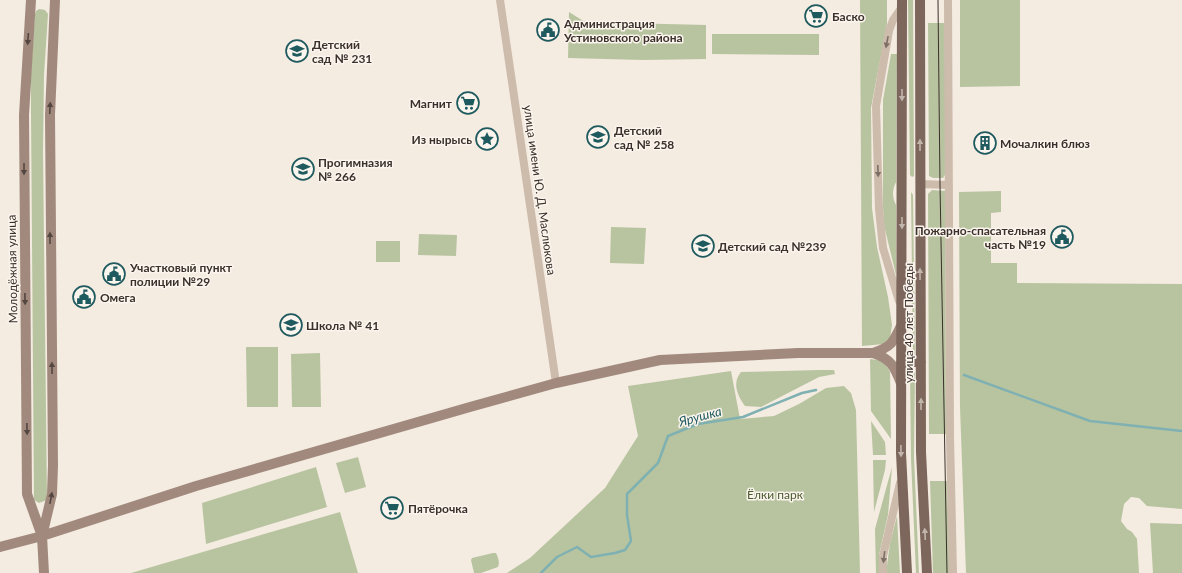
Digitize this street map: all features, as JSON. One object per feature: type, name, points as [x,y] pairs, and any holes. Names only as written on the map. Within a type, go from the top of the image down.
[{"type":"main road","name":"Молодёжная улица","points":[[31,0],[24,115],[27,494],[42,536]]},
{"type":"main road","name":"Молодёжная улица","points":[[44,573],[42,536],[52,494],[53,465],[50,115],[55,0]]},
{"type":"main road","name":"улица 40 лет Победы","points":[[920,0],[921,452],[927,573]]},
{"type":"main road","name":"улица 40 лет Победы","points":[[902,4],[901,478],[907,573]]},
{"type":"main road","points":[[902,184],[920,184]]},
{"type":"main road","points":[[0,547],[42,536],[196,486],[556,383],[660,360],[798,353],[873,353],[883,350],[893,342],[901,326]]},
{"type":"main road","points":[[873,353],[885,357],[894,366],[901,383]]},
{"type":"main road","points":[[901,362],[921,362]]},
{"type":"street","name":"улица имени Ю. Д. Маслюкова","points":[[500,0],[556,383]]},
{"type":"street","points":[[948,0],[948,185],[953,573]]},
{"type":"street","name":"улица 40 лет Победы","points":[[902,4],[889,31],[876,106],[879,209],[883,248],[902,308]]},
{"type":"street","points":[[920,184],[948,185]]},
{"type":"street","name":"улица 40 лет Победы","points":[[883,573],[883,556],[901,478]]},
{"type":"green space","points":[[860,0],[887,0],[887,24],[871,108],[872,208],[877,247],[888,297],[892,325],[890,338],[884,344],[862,346]]},
{"type":"green space","points":[[908,0],[913,0],[914,176],[912,177],[910,175]]},
{"type":"green space","points":[[960,0],[1020,0],[1020,86],[960,87]]},
{"type":"green space","points":[[39,9],[45,10],[48,14],[44,75],[43,152],[47,500],[39,503],[34,500],[31,73],[35,14]]},
{"type":"green space","points":[[569,12],[585,22],[706,25],[706,59],[643,60],[568,58]]},
{"type":"green space","points":[[928,23],[946,23],[945,175],[943,178],[933,178],[929,176]]},
{"type":"green space","points":[[712,34],[819,34],[819,55],[712,54]]},
{"type":"green space","points":[[891,54],[897,54],[896,182],[893,194],[896,205],[896,275],[884,225],[883,207],[883,100]]},
{"type":"green space","points":[[932,190],[945,191],[946,434],[929,434],[928,194]]},
{"type":"green space","points":[[1001,191],[1001,212],[991,213],[991,263],[1017,263],[1017,283],[1182,284],[1182,509],[1147,506],[1139,498],[1131,497],[1124,504],[1121,521],[1137,539],[1139,573],[966,573],[960,407],[959,192]]},
{"type":"green space","points":[[911,192],[913,195],[915,354],[913,357]]},
{"type":"green space","points":[[611,227],[646,228],[644,264],[610,263]]},
{"type":"green space","points":[[419,234],[457,235],[456,256],[418,255]]},
{"type":"green space","points":[[376,241],[400,241],[400,262],[376,262]]},
{"type":"green space","points":[[246,347],[278,347],[278,407],[247,407]]},
{"type":"green space","points":[[320,353],[321,407],[292,407],[291,354]]},
{"type":"green space","points":[[870,359],[882,362],[890,372],[891,439],[871,411]]},
{"type":"green space","points":[[913,369],[915,373],[914,457],[919,573],[916,573],[911,459],[910,372]]},
{"type":"green space","points":[[834,370],[835,374],[819,377],[761,407],[745,406],[740,398],[736,385],[738,376],[741,372]]},
{"type":"green space","name":"Ёлки парк","points":[[731,371],[740,419],[774,416],[799,404],[826,388],[844,386],[851,393],[856,410],[860,573],[507,573],[530,558],[605,488],[638,436],[628,386]]},
{"type":"green space","points":[[871,421],[885,442],[886,455],[873,455]]},
{"type":"green space","points":[[358,457],[366,487],[345,493],[336,463]]},
{"type":"green space","points":[[873,460],[886,460],[885,470],[874,512]]},
{"type":"green space","points":[[316,467],[327,507],[206,544],[202,503]]},
{"type":"green space","points":[[892,467],[888,515],[879,555],[879,573],[876,573],[875,529]]},
{"type":"green space","points":[[930,481],[947,481],[950,573],[933,573]]},
{"type":"green space","points":[[340,512],[358,573],[131,573]]},
{"type":"green space","points":[[897,516],[900,573],[886,573],[890,543]]},
{"type":"green space","points":[[1150,523],[1182,524],[1182,573],[1153,573]]},
{"type":"green space","points":[[496,553],[499,561],[498,567],[481,573],[474,573],[471,560],[472,558]]},
{"type":"waterway","points":[[964,375],[1090,421],[1182,431]]},
{"type":"waterway","name":"Ярушка","points":[[541,573],[557,557],[577,547],[591,557],[625,550],[631,541],[627,515],[627,494],[658,463],[668,436],[698,424],[743,417],[802,393],[816,390]]},
{"type":"tram line","points":[[938,0],[947,573]]},
{"type":"place","name":"Баско","points":[[816,16]]},
{"type":"place","name":"Администрация Устиновского района","points":[[548,30]]},
{"type":"place","name":"Детский сад № 231","points":[[297,51]]},
{"type":"place","name":"Магнит","points":[[468,103]]},
{"type":"place","name":"Детский сад № 258","points":[[598,137]]},
{"type":"place","name":"Из нырысь","points":[[487,139]]},
{"type":"place","name":"Мочалкин блюз","points":[[985,143]]},
{"type":"place","name":"Прогимназия № 266","points":[[303,169]]},
{"type":"place","name":"Пожарно-спасательная часть №19","points":[[1062,237]]},
{"type":"place","name":"Детский сад №239","points":[[703,246]]},
{"type":"place","name":"Участковый пункт полиции №29","points":[[114,274]]},
{"type":"place","name":"Омега","points":[[84,297]]},
{"type":"place","name":"Школа № 41","points":[[291,325]]},
{"type":"place","name":"Пятёрочка","points":[[392,508]]}]
